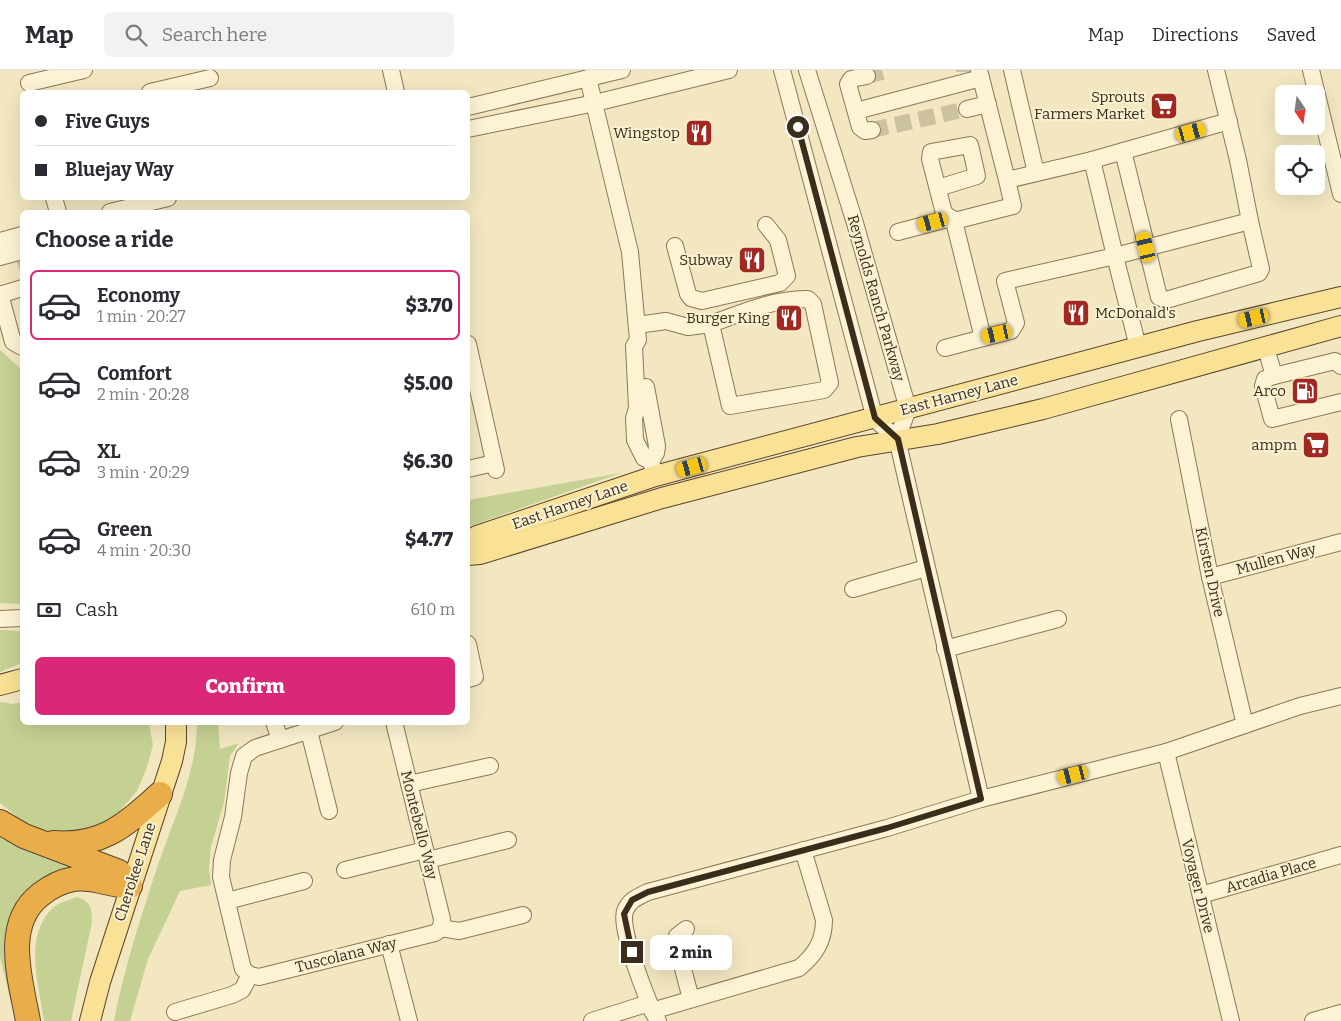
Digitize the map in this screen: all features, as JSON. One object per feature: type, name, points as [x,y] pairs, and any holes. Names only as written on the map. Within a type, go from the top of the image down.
[{"type":"highway","points":[[43,842],[70,844],[100,838],[131,821],[160,794]]},
{"type":"highway","points":[[0,822],[24,836],[119,872],[130,886]]},
{"type":"highway","points":[[28,1021],[17,954],[20,924],[26,910],[46,890],[59,883],[74,879],[91,879],[115,886],[130,886]]},
{"type":"main road","name":"East Harney Lane","points":[[470,541],[477,536],[653,469],[875,418],[1138,347],[1341,297]]},
{"type":"main road","name":"East Harney Lane","points":[[470,556],[662,498],[858,447],[938,434],[1042,409],[1341,326]]},
{"type":"main road","points":[[0,685],[20,680]]},
{"type":"main road","name":"Cherokee Lane","points":[[90,1021],[100,982],[176,742],[176,725]]},
{"type":"street","points":[[29,82],[84,70]]},
{"type":"street","points":[[391,70],[396,90]]},
{"type":"street","points":[[470,107],[622,70]]},
{"type":"street","points":[[470,129],[595,103],[729,70]]},
{"type":"street","name":"Reynolds Ranch Parkway","points":[[782,70],[875,418]]},
{"type":"street","name":"Reynolds Ranch Parkway","points":[[807,70],[855,223],[908,409]]},
{"type":"street","points":[[1012,70],[1036,173]]},
{"type":"street","points":[[1123,151],[1159,297],[1166,300],[1259,274],[1261,269],[1216,70]]},
{"type":"street","points":[[1311,70],[1341,194]]},
{"type":"street","points":[[856,111],[973,75],[988,104],[1013,206],[898,232]]},
{"type":"street","points":[[868,76],[851,79],[848,84],[860,127],[865,131],[872,130]]},
{"type":"street","points":[[588,78],[630,252],[637,332],[644,346],[646,392],[657,446],[653,469]]},
{"type":"street","points":[[160,90],[211,80]]},
{"type":"street","points":[[966,109],[988,104]]},
{"type":"street","points":[[1007,180],[1092,160],[1229,121]]},
{"type":"street","points":[[1092,160],[1138,347]]},
{"type":"street","points":[[938,188],[944,213],[952,219],[983,338]]},
{"type":"street","points":[[118,210],[160,200]]},
{"type":"street","points":[[945,348],[1011,331],[1016,323],[1005,281],[1115,256],[1250,221]]},
{"type":"street","points":[[675,246],[688,294],[691,298],[702,301],[780,283],[787,276],[778,240],[766,225]]},
{"type":"street","points":[[0,241],[20,236]]},
{"type":"street","points":[[0,257],[20,257]]},
{"type":"street","points":[[0,267],[20,257]]},
{"type":"street","points":[[20,289],[0,295],[15,323],[13,342],[20,346]]},
{"type":"street","points":[[637,332],[666,321],[688,327],[711,324],[746,311],[798,299],[808,299],[813,304],[830,383],[824,390],[730,406],[711,324]]},
{"type":"street","points":[[1266,348],[1274,376]]},
{"type":"street","points":[[470,353],[495,466],[470,469]]},
{"type":"street","points":[[1341,366],[1335,361],[1274,376],[1265,379],[1263,386],[1272,419],[1341,402]]},
{"type":"street","points":[[908,409],[898,439],[926,568],[981,799]]},
{"type":"street","points":[[875,418],[898,439]]},
{"type":"street","name":"Kirsten Drive","points":[[1179,419],[1210,577],[1244,725]]},
{"type":"street","name":"Mullen Way","points":[[1210,577],[1341,542]]},
{"type":"street","points":[[853,589],[926,568]]},
{"type":"street","points":[[0,619],[20,618]]},
{"type":"street","points":[[945,649],[1058,620]]},
{"type":"street","points":[[653,1012],[624,919],[624,914],[632,900],[648,892],[887,828],[981,799],[1166,752],[1300,706],[1341,696]]},
{"type":"street","points":[[275,725],[280,740]]},
{"type":"street","points":[[175,1012],[232,995],[242,990],[250,975],[243,969],[221,877],[222,860],[233,817],[239,773],[244,756],[255,748],[327,725]]},
{"type":"street","name":"Montebello Way","points":[[395,725],[442,919],[441,928]]},
{"type":"street","points":[[309,731],[329,811]]},
{"type":"street","name":"Voyager Drive","points":[[1166,752],[1232,1021]]},
{"type":"street","points":[[409,784],[490,766]]},
{"type":"street","points":[[345,870],[508,840]]},
{"type":"street","points":[[592,1021],[653,1012],[798,968],[808,961],[820,945],[824,920],[803,850]]},
{"type":"street","name":"Arcadia Place","points":[[1200,895],[1341,855]]},
{"type":"street","points":[[227,901],[304,881]]},
{"type":"street","points":[[441,928],[459,931],[523,915]]},
{"type":"street","name":"Tuscolana Way","points":[[250,975],[259,977],[435,933],[441,928]]},
{"type":"street","points":[[686,929],[678,936],[677,946],[691,999]]},
{"type":"street","points":[[389,944],[409,1021]]},
{"type":"street","points":[[1313,1021],[1341,1013]]},
{"type":"green space","points":[[0,350],[20,368],[20,604],[0,603]]},
{"type":"green space","points":[[621,473],[470,526],[470,500]]},
{"type":"green space","points":[[0,630],[20,631],[20,664],[0,672]]},
{"type":"green space","points":[[0,702],[13,704],[20,702],[20,725],[149,725],[153,745],[147,767],[137,791],[112,820],[90,828],[71,831],[49,831],[30,827],[0,803]]},
{"type":"green space","points":[[197,725],[218,725],[220,749],[239,743],[230,756],[224,802],[211,847],[209,868],[211,885],[180,891],[148,959],[130,1021],[114,1021],[140,919],[190,775]]},
{"type":"green space","points":[[0,829],[81,865],[27,898],[19,1001],[11,1002],[0,957]]},
{"type":"green space","points":[[77,897],[90,906],[92,922],[71,1021],[44,1021],[35,961],[39,931],[45,918],[55,906]]},
{"type":"tunnel","points":[[867,76],[889,70]]},
{"type":"tunnel","points":[[872,130],[967,109]]},
{"type":"place","name":"Sprouts Farmers Market","points":[[1164,106]]},
{"type":"place","name":"Wingstop","points":[[699,133]]},
{"type":"place","name":"Subway","points":[[752,260]]},
{"type":"place","name":"McDonald's","points":[[1076,313]]},
{"type":"place","name":"Burger King","points":[[789,318]]},
{"type":"place","name":"Arco","points":[[1305,391]]},
{"type":"place","name":"ampm","points":[[1316,445]]},
{"type":"route","points":[[632,952],[624,914],[632,900],[648,892],[887,828],[981,799],[898,439],[875,418],[798,127]]}]
